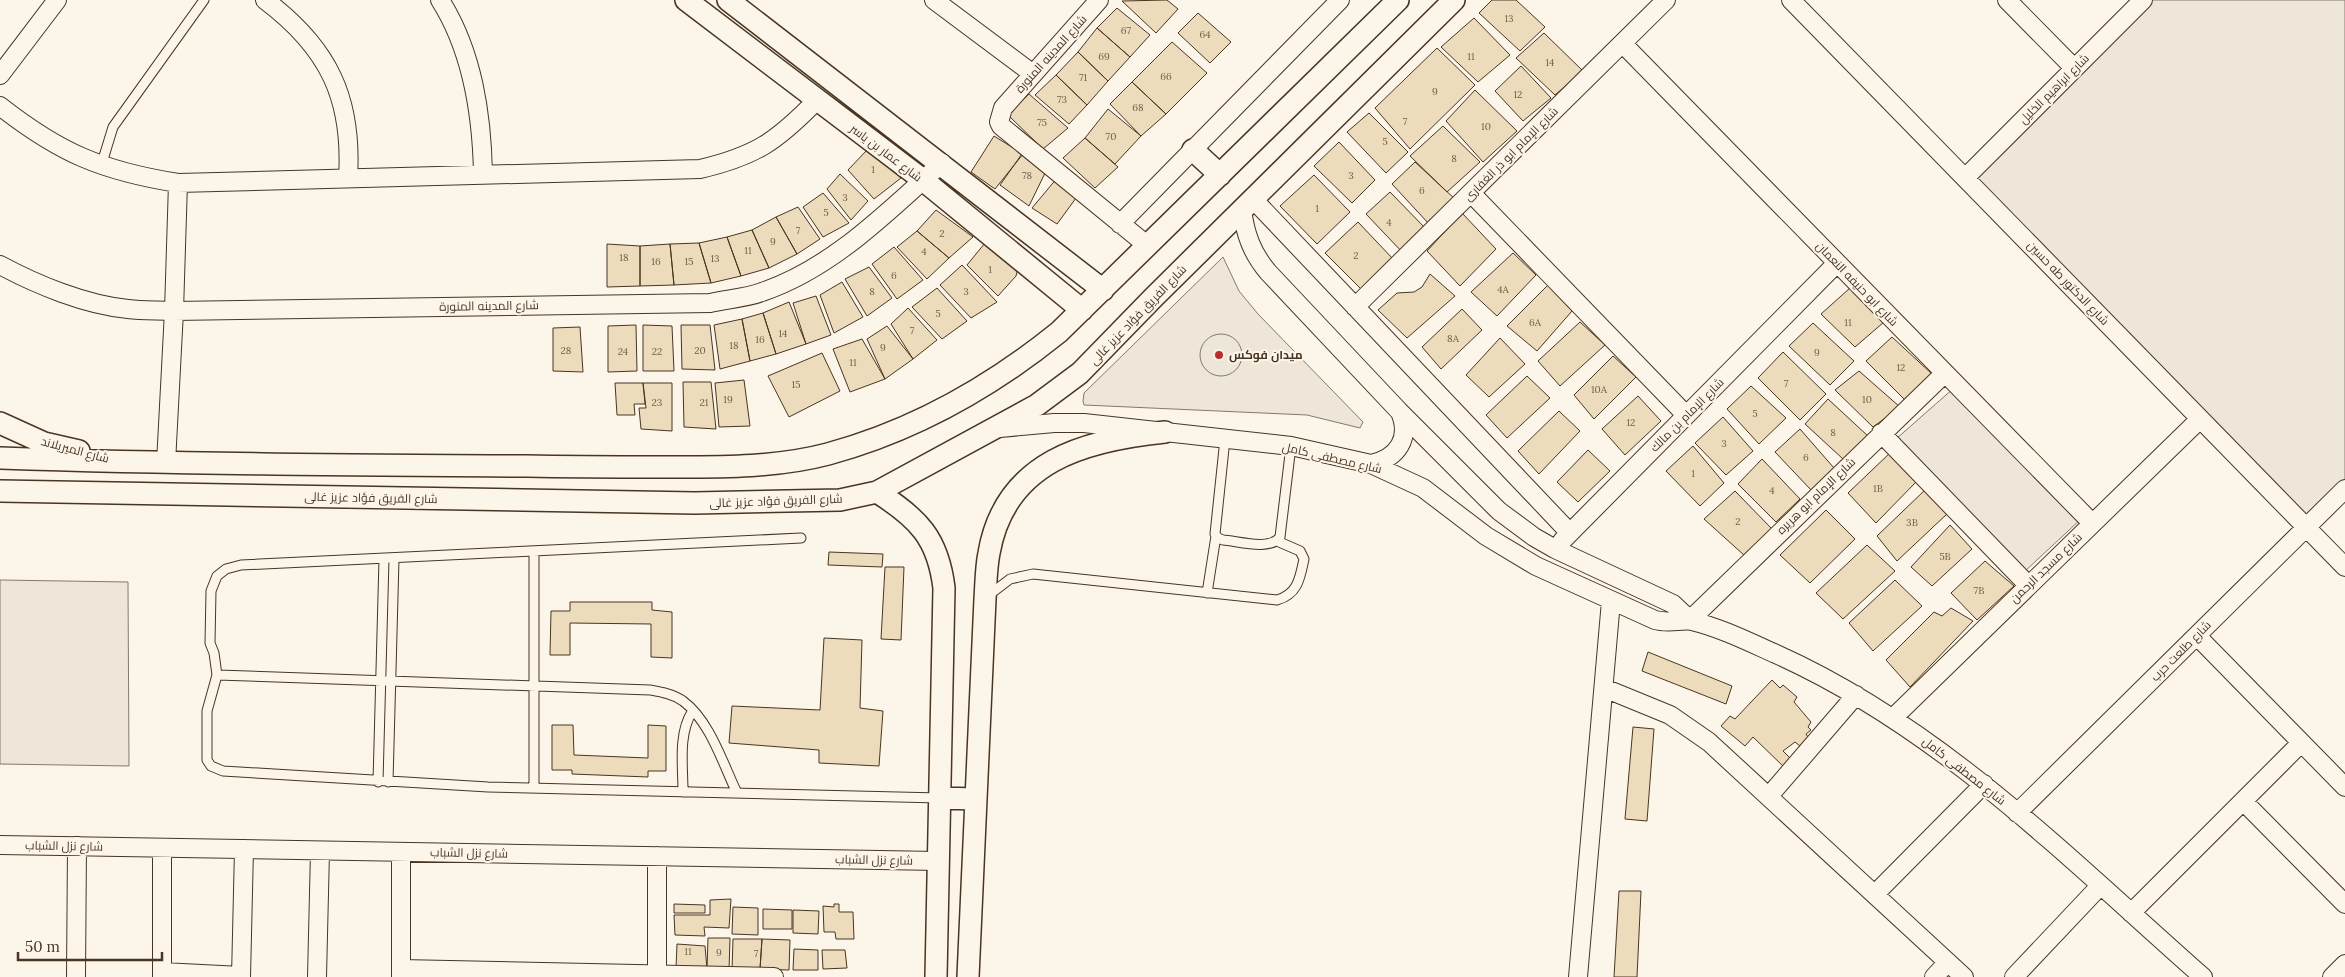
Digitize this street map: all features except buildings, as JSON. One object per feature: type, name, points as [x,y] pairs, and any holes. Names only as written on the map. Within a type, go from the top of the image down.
[{"type":"street","points":[[0,74],[57,0]]},
{"type":"street","points":[[266,0],[305,33],[324,62],[338,90],[347,127],[350,150],[348,178]]},
{"type":"street","points":[[440,0],[462,46],[476,89],[482,134],[483,175]]},
{"type":"street","name":"شارع عمار بن ياسر","points":[[686,0],[923,180],[1082,310]]},
{"type":"street","name":"شارع عمار بن ياسر","points":[[728,0],[942,163],[1103,290]]},
{"type":"street","points":[[934,0],[1033,74]]},
{"type":"street","name":"شارع المدينه المنورة","points":[[1099,0],[1003,108],[999,117],[1001,126],[1120,224]]},
{"type":"street","points":[[1148,246],[1120,224],[1340,0]]},
{"type":"street","points":[[0,458],[166,463],[698,467],[763,464],[826,454],[857,445],[952,405],[1009,371],[1059,332],[1398,0]]},
{"type":"street","name":"شارع الفريق فؤاد عزيز غالى","points":[[0,491],[695,503],[840,500],[877,492],[1038,405],[1080,373],[1454,0]]},
{"type":"street","name":"شارع الإمام ابو ذر الغفارى","points":[[1356,307],[1666,0]]},
{"type":"street","name":"شارع الدكتور طه حسين","points":[[1791,0],[2345,567]]},
{"type":"street","points":[[2007,0],[2074,68]]},
{"type":"street","name":"شارع ابراهيم الخليل","points":[[1965,178],[2143,0]]},
{"type":"street","name":"شارع ابو حنيفه النعمان","points":[[1623,44],[2092,523]]},
{"type":"street","points":[[0,106],[55,145],[101,167],[135,176],[178,183],[700,170],[734,161],[765,146],[793,125],[817,100]]},
{"type":"street","points":[[1193,150],[1220,175]]},
{"type":"street","name":"شارع المدينه المنورة","points":[[0,265],[26,279],[75,297],[126,309],[174,311],[710,303],[762,292],[810,270],[854,241],[942,163]]},
{"type":"street","points":[[166,463],[178,183]]},
{"type":"street","points":[[1471,194],[1686,416]]},
{"type":"street","points":[[1248,204],[1356,307],[1570,533]]},
{"type":"street","name":"شارع مصطفى كامل","points":[[1248,204],[1247,238],[1259,262],[1399,411],[1499,511],[1534,537],[1555,549],[1673,604],[1690,620],[1791,661],[1856,695],[1893,718],[1947,755],[1984,784],[2203,977]]},
{"type":"street","name":"شارع الإمام بن مالك","points":[[1536,566],[1555,549],[1836,263]]},
{"type":"street","name":"شارع الإمام ابو هريره","points":[[1690,620],[1945,373]]},
{"type":"street","points":[[1371,464],[1388,459],[1401,446],[1405,434],[1404,422],[1399,411]]},
{"type":"street","name":"شارع مسجد الرحمن","points":[[1893,718],[2200,419]]},
{"type":"street","name":"شارع الميريلاند","points":[[0,423],[44,443],[123,462]]},
{"type":"street","name":"شارع مصطفى كامل","points":[[995,428],[1044,424],[1084,424],[1291,446],[1371,464],[1423,488],[1486,536],[1536,566],[1611,601],[1663,622],[1690,620]]},
{"type":"street","points":[[968,977],[985,599],[989,553],[994,535],[1009,502],[1032,474],[1047,463],[1084,446],[1135,435],[1165,432]]},
{"type":"street","points":[[1881,433],[2028,585]]},
{"type":"street","points":[[579,501],[592,487],[591,473],[586,467]]},
{"type":"street","points":[[695,503],[691,498],[688,484],[693,472],[698,467]]},
{"type":"street","name":"شارع طلعت حرب","points":[[2017,813],[2345,489]]},
{"type":"street","points":[[877,492],[914,519],[936,550],[942,569],[944,588],[936,977]]},
{"type":"street","points":[[1578,977],[1611,601]]},
{"type":"street","points":[[2196,636],[2345,787]]},
{"type":"street","points":[[1604,688],[1648,705],[1690,728],[1728,757],[1964,977]]},
{"type":"street","points":[[1769,796],[1856,695]]},
{"type":"street","points":[[2131,914],[2301,743]]},
{"type":"street","points":[[1876,894],[1984,784]]},
{"type":"street","points":[[940,798],[976,799]]},
{"type":"street","points":[[2243,801],[2345,904]]},
{"type":"street","name":"شارع نزل الشباب","points":[[0,845],[938,861]]},
{"type":"street","points":[[76,977],[77,846]]},
{"type":"street","points":[[162,848],[162,974],[241,977],[244,849]]},
{"type":"street","points":[[317,977],[320,850]]},
{"type":"street","points":[[401,852],[401,973],[657,974],[774,977]]},
{"type":"street","points":[[657,856],[657,974]]},
{"type":"street","points":[[2014,977],[2100,886]]},
{"type":"street","points":[[1934,977],[1948,962]]},
{"type":"street","points":[[2332,977],[2345,964]]},
{"type":"lane","points":[[101,167],[113,127],[204,0]]},
{"type":"lane","points":[[1207,593],[1216,536],[1225,439]]},
{"type":"lane","points":[[1277,541],[1280,537],[1291,446]]},
{"type":"lane","points":[[985,599],[1010,579],[1032,574],[1277,600],[1291,593],[1299,582],[1304,556],[1300,551],[1277,541],[1267,544],[1220,540],[1216,536]]},
{"type":"lane","points":[[801,538],[241,565],[226,569],[217,576],[211,591],[210,643],[214,653],[217,675],[208,711],[207,760],[216,770],[378,782],[534,788],[940,798]]},
{"type":"lane","points":[[534,552],[534,788]]},
{"type":"lane","points":[[378,782],[384,559]]},
{"type":"lane","points":[[388,782],[394,559]]},
{"type":"lane","points":[[217,675],[650,690],[670,694],[683,701],[706,731],[737,793]]},
{"type":"lane","points":[[683,792],[684,733],[686,721],[692,712]]},
{"type":"shaded area","points":[[2143,0],[2345,0],[2345,489],[2307,527],[1965,178]]},
{"type":"shaded area","points":[[1223,257],[1239,291],[1258,314],[1363,422],[1360,428],[1307,415],[1084,405],[1084,393]]},
{"type":"shaded area","points":[[1225,334],[1233,337],[1239,343],[1242,355],[1239,367],[1233,373],[1217,376],[1209,373],[1203,367],[1200,351],[1203,343],[1209,337]]},
{"type":"shaded area","points":[[1955,387],[2082,518],[2023,573],[1896,439]]},
{"type":"shaded area","points":[[0,580],[128,582],[129,766],[0,764]]},
{"type":"place","name":"ميدان فوكس","points":[[1219,355]]}]
